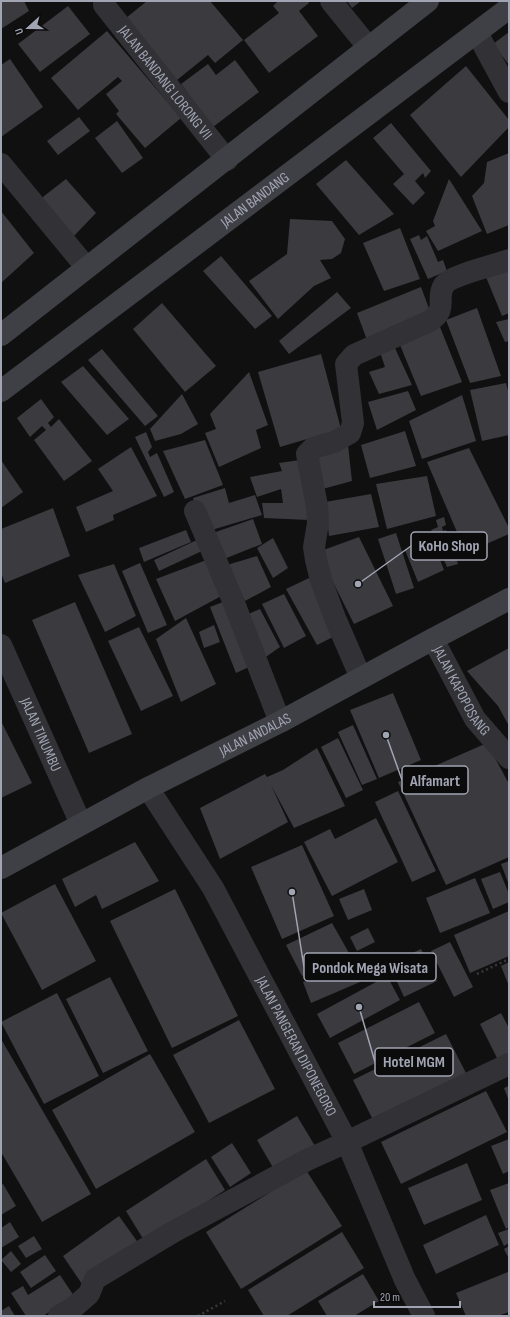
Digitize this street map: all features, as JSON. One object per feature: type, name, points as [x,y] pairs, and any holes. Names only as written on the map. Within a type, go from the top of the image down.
[{"type":"main road","points":[[1,335],[428,1]]},
{"type":"main road","name":"JALAN BANDANG","points":[[1,391],[509,8]]},
{"type":"main road","name":"JALAN ANDALAS","points":[[1,868],[148,788],[280,722],[509,599]]},
{"type":"street","points":[[331,1],[368,48]]},
{"type":"street","name":"JALAN BANDANG LORONG VII","points":[[104,5],[226,160]]},
{"type":"street","points":[[477,33],[509,92]]},
{"type":"street","points":[[1,164],[86,268]]},
{"type":"street","points":[[361,678],[336,618],[316,560],[314,547],[318,523],[317,506],[307,454],[313,448],[334,442],[350,433],[353,423],[346,364],[354,355],[438,316],[441,310],[442,289],[445,284],[456,277],[509,260]]},
{"type":"street","points":[[195,511],[234,603],[280,722]]},
{"type":"street","name":"JALAN KAPOPOSANG","points":[[433,639],[475,719],[509,758]]},
{"type":"street","name":"JALAN TINUMBU","points":[[1,644],[81,824]]},
{"type":"street","name":"JALAN PANGERAN DIPONEGORO","points":[[148,788],[213,888],[347,1142],[405,1280],[424,1316]]},
{"type":"street","points":[[59,1316],[72,1308],[89,1294],[95,1278],[173,1232],[278,1174],[509,1064]]},
{"type":"path","points":[[477,974],[509,959]]},
{"type":"path","points":[[198,1316],[225,1301]]},
{"type":"building","points":[[1,1],[24,1],[29,11],[1,29]]},
{"type":"building","points":[[147,1],[210,1],[243,40],[215,63],[208,55],[177,80],[126,18]]},
{"type":"building","points":[[278,1],[308,1],[309,3],[299,11],[318,36],[269,73],[244,40],[279,13],[273,6]]},
{"type":"building","points":[[347,1],[361,1],[352,8]]},
{"type":"building","points":[[68,6],[90,34],[40,72],[18,44]]},
{"type":"building","points":[[107,31],[181,118],[145,148],[116,114],[119,111],[106,94],[122,81],[118,77],[78,110],[51,78]]},
{"type":"building","points":[[509,32],[509,65],[493,44]]},
{"type":"building","points":[[10,59],[43,107],[1,137],[1,65]]},
{"type":"building","points":[[235,60],[259,92],[213,127],[181,84],[208,64],[216,75]]},
{"type":"building","points":[[466,66],[509,120],[509,127],[461,177],[410,115]]},
{"type":"building","points":[[79,117],[90,131],[58,155],[47,141]]},
{"type":"building","points":[[117,121],[143,158],[122,173],[95,138]]},
{"type":"building","points":[[391,123],[431,171],[425,178],[423,173],[415,181],[425,193],[413,205],[393,184],[404,174],[373,138]]},
{"type":"building","points":[[509,153],[509,225],[487,234],[472,196],[484,183],[487,162]]},
{"type":"building","points":[[346,160],[394,214],[359,235],[316,184]]},
{"type":"building","points":[[66,179],[96,213],[72,238],[39,200]]},
{"type":"building","points":[[449,179],[482,231],[438,251],[426,231],[435,226],[433,221]]},
{"type":"building","points":[[1,211],[34,253],[1,283]]},
{"type":"building","points":[[290,219],[332,221],[345,239],[341,253],[332,259],[320,260],[331,278],[314,286],[278,319],[249,281],[287,254]]},
{"type":"building","points":[[400,228],[420,279],[384,291],[363,243]]},
{"type":"building","points":[[419,235],[421,240],[427,236],[438,262],[443,260],[447,271],[428,279],[410,239]]},
{"type":"building","points":[[221,256],[272,316],[255,329],[203,271]]},
{"type":"building","points":[[509,270],[509,313],[502,316],[486,277]]},
{"type":"building","points":[[421,287],[431,314],[367,340],[357,313]]},
{"type":"building","points":[[337,292],[351,308],[289,354],[279,341]]},
{"type":"building","points":[[162,303],[216,366],[185,392],[133,329]]},
{"type":"building","points":[[477,308],[501,376],[470,383],[446,320]]},
{"type":"building","points":[[509,319],[509,341],[505,342],[496,322]]},
{"type":"building","points":[[440,327],[462,382],[421,396],[400,345]]},
{"type":"building","points":[[394,346],[412,385],[379,394],[369,372],[385,367],[380,352]]},
{"type":"building","points":[[102,349],[158,416],[145,426],[88,360]]},
{"type":"building","points":[[321,354],[341,429],[280,447],[258,372]]},
{"type":"building","points":[[83,366],[129,419],[107,435],[61,382]]},
{"type":"building","points":[[249,372],[268,425],[256,430],[261,448],[219,467],[205,433],[216,429],[210,414]]},
{"type":"building","points":[[506,383],[509,394],[509,435],[482,441],[470,390]]},
{"type":"building","points":[[408,391],[416,410],[377,430],[368,402]]},
{"type":"building","points":[[182,394],[198,424],[181,434],[155,441],[150,429]]},
{"type":"building","points":[[462,395],[476,441],[422,459],[409,421]]},
{"type":"building","points":[[41,399],[54,417],[48,423],[51,427],[59,419],[92,461],[64,481],[34,440],[46,430],[42,426],[30,437],[17,418]]},
{"type":"building","points":[[405,431],[416,466],[370,478],[361,445]]},
{"type":"building","points":[[146,432],[152,447],[148,452],[150,457],[157,453],[174,492],[164,497],[135,437]]},
{"type":"building","points":[[205,440],[223,485],[185,499],[163,451]]},
{"type":"building","points":[[348,445],[352,481],[319,490],[313,456]]},
{"type":"building","points":[[131,447],[157,496],[113,515],[114,520],[86,532],[76,507],[113,491],[98,469]]},
{"type":"building","points":[[469,448],[509,528],[509,534],[466,553],[427,462]]},
{"type":"building","points":[[1,460],[23,492],[1,508]]},
{"type":"building","points":[[300,460],[309,520],[264,518],[262,503],[283,503],[281,489],[257,497],[250,477],[282,471],[279,463]]},
{"type":"building","points":[[427,476],[436,516],[387,529],[376,484]]},
{"type":"building","points":[[225,488],[229,503],[255,495],[262,515],[205,532],[193,498]]},
{"type":"building","points":[[371,494],[379,527],[329,536],[325,502]]},
{"type":"building","points":[[53,508],[70,556],[5,583],[1,573],[1,529]]},
{"type":"building","points":[[444,517],[446,525],[442,527],[443,531],[446,530],[458,564],[447,567],[431,530],[438,527],[436,520]]},
{"type":"building","points":[[253,519],[262,544],[219,561],[210,534]]},
{"type":"building","points":[[186,530],[191,542],[144,562],[139,548]]},
{"type":"building","points":[[396,533],[414,588],[396,594],[378,539]]},
{"type":"building","points":[[359,537],[393,606],[354,624],[318,552]]},
{"type":"building","points":[[273,538],[288,568],[273,578],[257,548]]},
{"type":"building","points":[[199,539],[202,551],[159,571],[154,560]]},
{"type":"building","points":[[432,539],[444,570],[418,582],[405,550]]},
{"type":"building","points":[[257,556],[271,587],[245,601],[227,565]]},
{"type":"building","points":[[209,559],[225,594],[175,621],[156,579]]},
{"type":"building","points":[[140,563],[167,625],[148,633],[122,571]]},
{"type":"building","points":[[114,564],[136,616],[105,632],[78,575]]},
{"type":"building","points":[[309,578],[337,635],[317,645],[286,589]]},
{"type":"building","points":[[284,594],[306,636],[284,648],[262,604]]},
{"type":"building","points":[[75,602],[132,734],[89,753],[32,620]]},
{"type":"building","points":[[223,602],[249,667],[236,673],[210,607]]},
{"type":"building","points":[[260,609],[280,647],[263,659],[241,617]]},
{"type":"building","points":[[186,618],[216,684],[181,702],[156,639]]},
{"type":"building","points":[[214,625],[220,642],[204,648],[199,632]]},
{"type":"building","points":[[139,627],[173,696],[141,711],[108,641]]},
{"type":"building","points":[[509,648],[509,726],[498,706],[467,671]]},
{"type":"building","points":[[393,693],[421,760],[379,778],[350,710]]},
{"type":"building","points":[[1,721],[32,783],[1,798]]},
{"type":"building","points":[[353,725],[377,779],[362,785],[338,732]]},
{"type":"building","points":[[338,738],[363,790],[346,798],[321,747]]},
{"type":"building","points":[[487,743],[509,784],[509,857],[446,885],[398,782]]},
{"type":"building","points":[[317,748],[345,806],[294,828],[271,785],[288,822],[220,859],[200,808],[265,774],[267,777],[283,770]]},
{"type":"building","points":[[398,791],[436,871],[412,882],[375,802]]},
{"type":"building","points":[[376,818],[398,862],[332,896],[304,842],[330,829],[335,839]]},
{"type":"building","points":[[135,842],[159,881],[102,909],[96,895],[75,907],[62,879]]},
{"type":"building","points":[[302,845],[334,916],[282,939],[251,867]]},
{"type":"building","points":[[509,861],[509,885],[501,864]]},
{"type":"building","points":[[500,872],[509,894],[509,902],[493,909],[481,879]]},
{"type":"building","points":[[475,878],[490,913],[440,933],[426,898]]},
{"type":"building","points":[[55,884],[96,961],[42,990],[1,913]]},
{"type":"building","points":[[175,889],[238,1016],[172,1048],[110,921]]},
{"type":"building","points":[[364,889],[372,910],[348,920],[339,899]]},
{"type":"building","points":[[509,911],[509,956],[470,973],[454,935]]},
{"type":"building","points":[[332,923],[349,953],[302,976],[286,945]]},
{"type":"building","points":[[368,928],[375,942],[357,951],[350,937]]},
{"type":"building","points":[[450,942],[473,987],[454,997],[431,951]]},
{"type":"building","points":[[421,949],[437,981],[404,997],[389,964]]},
{"type":"building","points":[[366,956],[374,976],[311,1003],[303,982]]},
{"type":"building","points":[[509,962],[509,986],[501,966]]},
{"type":"building","points":[[387,976],[400,1000],[330,1038],[317,1014]]},
{"type":"building","points":[[110,977],[148,1051],[103,1073],[66,999]]},
{"type":"building","points":[[57,993],[99,1076],[44,1104],[1,1022]]},
{"type":"building","points":[[419,1002],[435,1033],[354,1074],[338,1043]]},
{"type":"building","points":[[501,1013],[509,1028],[509,1059],[500,1064],[480,1024]]},
{"type":"building","points":[[239,1020],[275,1089],[209,1123],[173,1055]]},
{"type":"building","points":[[446,1034],[467,1075],[374,1122],[353,1080]]},
{"type":"building","points":[[1,1039],[91,1194],[42,1222],[1,1152]]},
{"type":"building","points":[[150,1054],[195,1132],[96,1189],[52,1110]]},
{"type":"building","points":[[509,1086],[509,1101],[504,1088]]},
{"type":"building","points":[[486,1091],[507,1132],[401,1184],[381,1142]]},
{"type":"building","points":[[297,1116],[315,1146],[275,1171],[257,1140]]},
{"type":"building","points":[[509,1139],[509,1171],[503,1174],[491,1146]]},
{"type":"building","points":[[232,1143],[251,1173],[230,1187],[211,1157]]},
{"type":"building","points":[[206,1159],[225,1190],[145,1242],[126,1211]]},
{"type":"building","points":[[467,1163],[482,1200],[424,1225],[408,1188]]},
{"type":"building","points":[[306,1170],[342,1226],[241,1289],[206,1232]]},
{"type":"building","points":[[509,1183],[509,1227],[506,1229],[490,1190]]},
{"type":"building","points":[[3,1184],[16,1206],[1,1215],[1,1185]]},
{"type":"building","points":[[486,1215],[499,1245],[436,1274],[423,1245]]},
{"type":"building","points":[[119,1216],[139,1244],[82,1284],[63,1256]]},
{"type":"building","points":[[10,1222],[19,1237],[1,1248],[1,1228]]},
{"type":"building","points":[[509,1229],[509,1243],[504,1246],[498,1233]]},
{"type":"building","points":[[342,1232],[364,1268],[287,1316],[264,1316],[248,1290]]},
{"type":"building","points":[[34,1236],[42,1249],[26,1258],[18,1246]]},
{"type":"building","points":[[509,1246],[509,1259],[504,1249]]},
{"type":"building","points":[[11,1251],[21,1264],[11,1272],[1,1260]]},
{"type":"building","points":[[45,1255],[56,1271],[31,1288],[20,1272]]},
{"type":"building","points":[[508,1272],[509,1312],[498,1316],[466,1316],[456,1293]]},
{"type":"building","points":[[363,1274],[379,1301],[354,1316],[327,1316],[318,1301]]},
{"type":"building","points":[[60,1275],[74,1296],[43,1316],[26,1316],[11,1293],[23,1286],[28,1295]]},
{"type":"building","points":[[9,1306],[15,1316],[1,1316],[1,1311]]},
{"type":"place","name":"KoHo Shop","points":[[358,584]]},
{"type":"place","name":"Alfamart","points":[[386,735]]},
{"type":"place","name":"Pondok Mega Wisata","points":[[292,892]]},
{"type":"place","name":"Hotel MGM","points":[[359,1007]]}]
